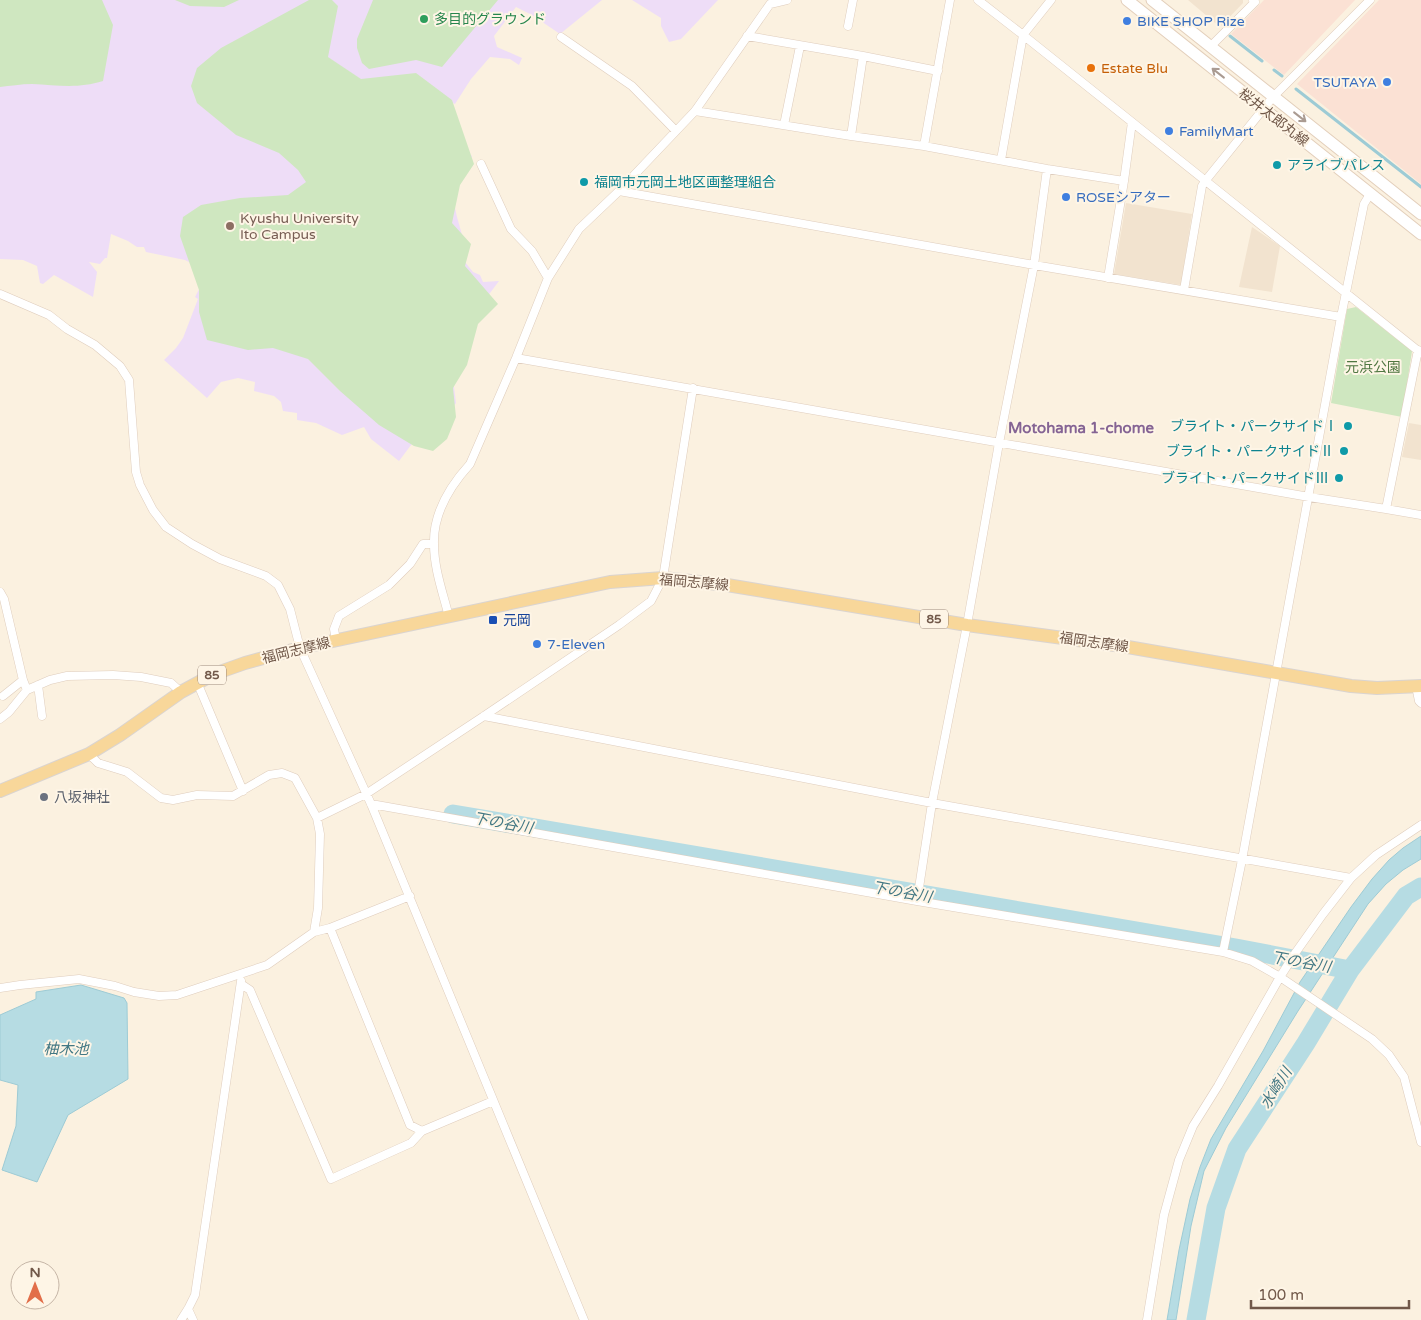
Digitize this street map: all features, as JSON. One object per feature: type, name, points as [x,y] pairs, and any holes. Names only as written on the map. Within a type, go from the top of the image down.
[{"type":"main road","name":"桜井太郎丸線","points":[[1127,0],[1421,234]]},
{"type":"main road","name":"桜井太郎丸線","points":[[1152,0],[1421,214]]},
{"type":"main road","name":"福岡志摩線","points":[[0,791],[89,754],[197,682],[245,663],[336,640],[610,582],[662,578],[727,584],[967,625],[1122,646],[1351,686],[1377,688],[1418,686]]},
{"type":"street","points":[[449,617],[437,568],[434,544],[435,528],[447,494],[470,464],[548,278],[579,228],[619,191],[695,111],[770,4],[788,0]]},
{"type":"street","points":[[848,26],[852,0]]},
{"type":"street","points":[[924,146],[950,0]]},
{"type":"street","points":[[978,0],[1206,180],[1419,352],[1386,509]]},
{"type":"street","points":[[1002,160],[1024,35],[1051,0]]},
{"type":"street","points":[[1184,290],[1202,186],[1263,109],[1370,0]]},
{"type":"street","points":[[1211,46],[1255,1]]},
{"type":"street","points":[[747,36],[938,71]]},
{"type":"street","points":[[561,37],[632,86],[676,131]]},
{"type":"street","points":[[784,125],[800,46]]},
{"type":"street","points":[[851,136],[863,56]]},
{"type":"street","points":[[695,111],[924,146],[1124,181]]},
{"type":"street","points":[[1108,278],[1132,122]]},
{"type":"street","points":[[481,164],[511,228],[532,251],[548,278]]},
{"type":"street","points":[[917,901],[932,803],[1034,265],[1047,169]]},
{"type":"street","points":[[619,191],[1108,278],[1341,317]]},
{"type":"street","points":[[1223,951],[1242,860],[1341,317],[1364,204],[1370,194]]},
{"type":"street","points":[[0,294],[49,316],[95,346],[120,366],[130,380],[136,472],[153,510],[166,526],[192,544],[220,559],[266,576],[278,585],[290,609],[300,648],[371,804],[410,896],[584,1320]]},
{"type":"street","points":[[516,358],[1421,515]]},
{"type":"street","points":[[317,818],[366,794],[619,625],[651,600],[662,578],[693,388]]},
{"type":"street","points":[[336,640],[334,629],[339,616],[388,585],[410,564],[423,544],[434,544]]},
{"type":"street","points":[[0,592],[4,599],[27,690]]},
{"type":"street","points":[[0,719],[9,712],[27,690],[67,676],[113,675],[141,677],[171,683],[181,692]]},
{"type":"street","points":[[3,696],[23,680]]},
{"type":"street","points":[[197,682],[242,791]]},
{"type":"street","points":[[38,685],[42,716]]},
{"type":"street","points":[[1418,686],[1419,701],[1421,703]]},
{"type":"street","points":[[484,716],[932,803],[1351,878]]},
{"type":"street","points":[[89,754],[98,763],[127,772],[161,798],[173,800],[197,795],[233,796],[269,775],[282,773],[295,778],[317,818],[320,834],[318,908],[314,932]]},
{"type":"street","points":[[371,804],[917,901],[1223,951],[1252,961],[1283,979],[1372,1039],[1389,1055],[1404,1077],[1421,1142]]},
{"type":"street","points":[[1147,1320],[1164,1215],[1179,1160],[1193,1126],[1283,979],[1288,964],[1351,878],[1376,855],[1421,825]]},
{"type":"street","points":[[0,988],[79,979],[134,992],[159,996],[177,995],[268,965],[314,932],[330,928],[410,896]]},
{"type":"street","points":[[330,928],[410,1125],[422,1131]]},
{"type":"street","points":[[181,1320],[195,1295],[243,972]]},
{"type":"street","points":[[241,984],[250,990],[331,1179],[411,1143],[422,1131],[493,1101]]},
{"type":"street","points":[[188,1309],[193,1320]]},
{"type":"shaded area","name":"Kyushu University Ito Campus","points":[[0,0],[602,0],[560,34],[532,15],[516,7],[494,36],[497,47],[522,58],[519,65],[510,59],[490,57],[471,79],[455,104],[415,84],[465,151],[472,156],[452,194],[466,249],[465,262],[473,272],[480,275],[483,282],[499,281],[487,297],[443,370],[454,387],[456,403],[453,407],[445,400],[399,461],[371,439],[364,427],[342,435],[316,423],[297,420],[297,413],[283,411],[281,402],[274,396],[254,391],[255,382],[238,378],[221,382],[207,398],[164,360],[183,338],[198,299],[195,297],[208,272],[185,260],[146,252],[144,247],[137,247],[111,234],[107,258],[100,264],[89,262],[97,272],[93,297],[54,275],[43,284],[40,283],[37,266],[23,260],[0,259]]},
{"type":"shaded area","points":[[632,0],[718,0],[681,39],[669,42],[661,26],[661,18]]},
{"type":"shaded area","points":[[1188,0],[1243,0],[1243,3],[1220,27]]},
{"type":"shaded area","points":[[1264,0],[1355,0],[1284,75],[1231,34]]},
{"type":"shaded area","points":[[1379,0],[1421,0],[1421,184],[1297,84]]},
{"type":"shaded area","points":[[1126,203],[1192,214],[1181,285],[1114,274]]},
{"type":"shaded area","points":[[1252,227],[1280,246],[1272,292],[1239,287]]},
{"type":"shaded area","points":[[1409,423],[1421,425],[1421,460],[1402,457]]},
{"type":"green space","points":[[0,0],[102,0],[113,25],[103,81],[76,86],[32,84],[0,87]]},
{"type":"green space","points":[[175,0],[239,0],[224,7],[190,6]]},
{"type":"green space","points":[[309,0],[332,0],[338,6],[328,57],[361,79],[416,73],[452,100],[474,164],[460,185],[452,223],[471,244],[465,266],[498,304],[478,324],[467,365],[453,388],[456,417],[447,439],[433,451],[414,446],[379,425],[340,391],[308,359],[273,348],[248,350],[207,340],[199,312],[199,290],[180,236],[183,217],[201,205],[240,198],[288,195],[306,182],[298,170],[279,153],[236,135],[197,103],[191,86],[197,68],[221,48]]},
{"type":"green space","name":"多目的グラウンド","points":[[373,0],[498,0],[442,67],[416,60],[369,69],[362,63],[357,48],[357,39]]},
{"type":"green space","name":"元浜公園","points":[[1356,307],[1412,351],[1402,417],[1331,403],[1347,309]]},
{"type":"water","points":[[1421,836],[1421,859],[1403,870],[1386,884],[1368,904],[1298,1011],[1226,1128],[1204,1171],[1191,1226],[1176,1320],[1167,1320],[1190,1199],[1211,1139],[1263,1051],[1300,982],[1351,907],[1389,860]]},
{"type":"water","name":"柚木池","points":[[81,985],[124,998],[127,1003],[128,1079],[68,1115],[37,1182],[2,1170],[16,1126],[18,1085],[0,1080],[0,1015],[36,999],[36,992]]},
{"type":"waterway","points":[[1230,36],[1262,61]]},
{"type":"waterway","points":[[1274,70],[1282,76]]},
{"type":"waterway","points":[[1296,89],[1421,187]]},
{"type":"waterway","name":"下の谷川","points":[[453,814],[1236,948],[1350,970]]},
{"type":"waterway","name":"水崎川","points":[[1196,1320],[1216,1208],[1237,1149],[1306,1043],[1350,970],[1406,896],[1421,887]]},
{"type":"place","name":"多目的グラウンド","points":[[424,19]]},
{"type":"place","name":"BIKE SHOP Rize","points":[[1127,21]]},
{"type":"place","name":"Estate Blu","points":[[1091,68]]},
{"type":"place","name":"TSUTAYA","points":[[1387,82]]},
{"type":"place","name":"FamilyMart","points":[[1169,131]]},
{"type":"place","name":"アライブパレス","points":[[1277,165]]},
{"type":"place","name":"福岡市元岡土地区画整理組合","points":[[584,182]]},
{"type":"place","name":"ROSEシアター","points":[[1066,197]]},
{"type":"place","name":"Kyushu University Ito Campus","points":[[230,226]]},
{"type":"place","name":"ブライト・パークサイドⅠ","points":[[1348,426]]},
{"type":"place","name":"ブライト・パークサイドⅡ","points":[[1344,451]]},
{"type":"place","name":"ブライト・パークサイドⅢ","points":[[1339,478]]},
{"type":"place","name":"元岡","points":[[493,620]]},
{"type":"place","name":"7-Eleven","points":[[537,644]]},
{"type":"place","name":"八坂神社","points":[[44,797]]},
{"type":"district","name":"Motohama 1-chome","points":[[1081,428]]}]
